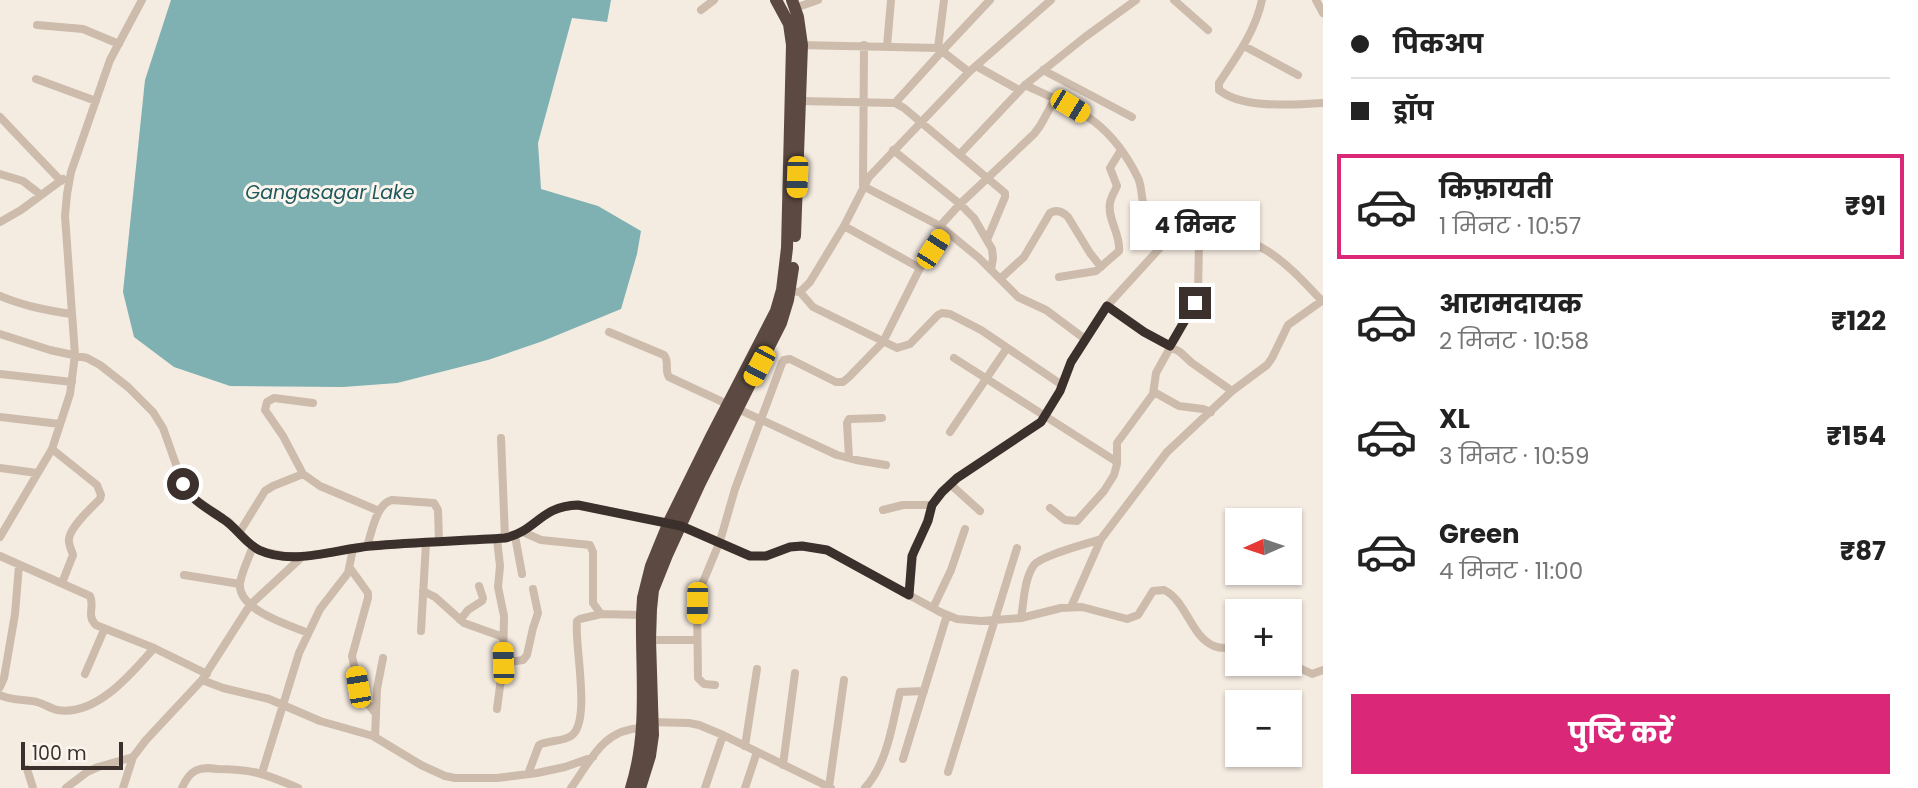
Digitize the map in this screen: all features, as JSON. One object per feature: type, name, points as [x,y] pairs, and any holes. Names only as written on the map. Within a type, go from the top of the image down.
[{"type":"highway","points":[[635,787],[650,756],[646,724],[642,615],[651,566],[734,406],[781,324],[790,291],[795,238],[800,101],[797,45],[776,0]]},
{"type":"highway","points":[[790,291],[787,248],[800,28],[793,4]]},
{"type":"highway","points":[[646,724],[653,590],[667,555],[675,524]]},
{"type":"street","points":[[0,537],[52,449],[72,382],[75,355],[65,216],[66,194],[71,172],[110,60],[142,0]]},
{"type":"street","points":[[701,10],[714,0]]},
{"type":"street","points":[[793,4],[818,0]]},
{"type":"street","points":[[887,46],[891,0]]},
{"type":"street","points":[[940,49],[944,0]]},
{"type":"street","points":[[895,103],[940,49],[990,0]]},
{"type":"street","points":[[790,291],[810,282],[844,226],[863,186],[893,150],[972,69],[1051,0]]},
{"type":"street","points":[[960,154],[1022,88],[1136,0]]},
{"type":"street","points":[[1174,0],[1208,30]]},
{"type":"street","points":[[1262,0],[1253,29],[1219,83],[1219,90],[1247,102],[1323,103]]},
{"type":"street","points":[[1316,0],[1323,13]]},
{"type":"street","points":[[37,25],[83,29],[119,44]]},
{"type":"street","points":[[797,45],[940,49],[972,69],[1055,99],[1093,119],[1112,136],[1139,180],[1146,209],[1168,231],[1168,242],[1107,306],[1085,339],[1046,416],[1037,425],[950,484],[932,505],[928,521],[912,556],[909,595]]},
{"type":"street","points":[[863,186],[864,45]]},
{"type":"street","points":[[1244,46],[1298,75]]},
{"type":"street","points":[[1043,70],[1132,117]]},
{"type":"street","points":[[36,79],[96,101]]},
{"type":"street","points":[[715,685],[704,684],[698,678],[697,603],[735,489],[784,360],[790,359],[840,383],[849,377],[883,342],[942,228],[960,204],[1034,134],[1055,99]]},
{"type":"street","points":[[800,101],[895,103],[921,121],[1003,191],[1006,197],[987,240]]},
{"type":"street","points":[[0,119],[61,181]]},
{"type":"street","points":[[893,150],[974,218],[994,254],[991,270]]},
{"type":"street","points":[[1059,277],[1090,273],[1116,254],[1120,247],[1110,205],[1117,186],[1111,165],[1121,150]]},
{"type":"street","points":[[0,222],[21,210],[71,172]]},
{"type":"street","points":[[0,174],[23,181],[41,195]]},
{"type":"street","points":[[863,186],[942,228],[979,258],[1018,297],[1046,310],[1085,339]]},
{"type":"street","points":[[1000,279],[1024,257],[1050,213],[1054,211],[1068,216],[1101,267]]},
{"type":"street","points":[[844,226],[920,268]]},
{"type":"street","points":[[1050,508],[1065,520],[1077,522],[1114,475],[1119,438],[1154,392],[1155,377],[1196,299],[1199,244],[1203,237],[1237,238],[1263,248],[1280,259],[1322,300],[1288,325],[1267,365],[1232,391],[1167,452],[1101,540],[1071,607]]},
{"type":"street","points":[[790,291],[813,307],[897,348],[906,346],[938,315],[947,313],[981,330],[1062,385]]},
{"type":"street","points":[[0,296],[42,310],[71,314]]},
{"type":"street","points":[[1107,306],[1144,332],[1170,346],[1232,391]]},
{"type":"street","points":[[609,332],[664,355],[667,358],[669,377],[828,450],[849,458],[886,465]]},
{"type":"street","points":[[0,334],[87,358],[128,387],[153,412],[163,428],[190,496],[229,523],[260,551],[303,556],[367,546],[501,539],[519,534],[546,513],[563,505],[578,505],[675,524],[719,541],[742,554],[758,557],[790,547],[827,550],[933,608],[965,620],[1021,618],[1071,607],[1093,609],[1119,618],[1133,618],[1138,615],[1153,591],[1164,590],[1176,598],[1209,643],[1225,648]]},
{"type":"street","points":[[950,432],[1007,348]]},
{"type":"street","points":[[954,358],[1117,462]]},
{"type":"street","points":[[0,374],[72,382]]},
{"type":"street","points":[[1154,392],[1179,406],[1211,412]]},
{"type":"street","points":[[313,403],[274,398],[265,405],[267,414],[283,436],[303,474],[320,485],[379,512]]},
{"type":"street","points":[[0,417],[60,424]]},
{"type":"street","points":[[849,458],[849,419],[882,418]]},
{"type":"street","points":[[496,709],[503,663],[504,616],[498,587],[501,438]]},
{"type":"street","points":[[52,449],[97,485],[101,495],[79,521],[69,538],[68,543],[73,555],[62,583]]},
{"type":"street","points":[[0,468],[37,473]]},
{"type":"street","points":[[239,533],[265,491],[273,485],[303,474]]},
{"type":"street","points":[[950,484],[980,511]]},
{"type":"street","points":[[367,546],[379,512],[388,500],[434,503],[438,510],[439,542]]},
{"type":"street","points":[[883,510],[903,505],[932,505]]},
{"type":"street","points":[[933,608],[951,570],[965,528]]},
{"type":"street","points":[[519,534],[523,573]]},
{"type":"street","points":[[519,534],[541,540],[590,545],[593,552],[593,603],[601,614]]},
{"type":"street","points":[[1021,618],[1029,575],[1036,563],[1101,540]]},
{"type":"street","points":[[421,631],[426,543]]},
{"type":"street","points":[[253,546],[240,584],[250,605],[268,617],[308,633]]},
{"type":"street","points":[[262,773],[299,653],[320,609],[350,568],[353,548]]},
{"type":"street","points":[[948,772],[1017,548]]},
{"type":"street","points":[[0,555],[90,596],[90,618],[104,630],[154,648],[223,688],[283,704],[320,721],[375,737],[402,755],[445,776],[466,779],[497,778],[550,771],[593,757]]},
{"type":"street","points":[[122,788],[133,757],[204,677],[250,605],[303,556]]},
{"type":"street","points":[[0,687],[4,678],[15,614],[19,565]]},
{"type":"street","points":[[350,568],[368,593],[353,651],[358,687],[364,701],[376,714]]},
{"type":"street","points":[[184,575],[240,584]]},
{"type":"street","points":[[460,620],[468,610],[482,601],[479,586]]},
{"type":"street","points":[[503,663],[523,660],[527,655],[538,613],[533,589]]},
{"type":"street","points":[[423,591],[435,597],[460,620],[503,637]]},
{"type":"street","points":[[528,774],[539,745],[570,736],[578,727],[581,690],[576,624],[580,619],[601,614],[642,615]]},
{"type":"street","points":[[904,759],[947,615]]},
{"type":"street","points":[[85,674],[104,630]]},
{"type":"street","points":[[650,640],[697,640]]},
{"type":"street","points":[[0,695],[13,700],[36,701],[56,710],[85,706],[100,699],[124,681],[154,648]]},
{"type":"street","points":[[375,737],[377,689],[383,658]]},
{"type":"street","points":[[745,746],[757,669]]},
{"type":"street","points":[[1302,669],[1312,674],[1323,670]]},
{"type":"street","points":[[783,765],[795,673]]},
{"type":"street","points":[[571,788],[605,742],[615,733],[646,724],[689,723],[723,735],[830,788],[844,680]]},
{"type":"street","points":[[869,787],[886,752],[900,692],[924,691]]},
{"type":"street","points":[[705,788],[723,735]]},
{"type":"street","points":[[745,788],[757,752]]},
{"type":"street","points":[[66,788],[87,772],[133,757]]},
{"type":"street","points":[[27,769],[33,788]]},
{"type":"street","points":[[182,788],[190,775],[198,769],[240,769],[262,773],[298,788]]},
{"type":"water","name":"Gangasagar Lake","points":[[171,0],[611,0],[607,22],[572,18],[538,143],[541,189],[598,206],[641,231],[621,309],[488,360],[397,383],[343,387],[230,386],[174,367],[134,337],[123,292],[145,80]]},
{"type":"route","points":[[183,484],[190,496],[229,523],[246,541],[260,551],[272,554],[303,556],[367,546],[505,538],[523,532],[546,513],[563,505],[578,505],[669,522],[750,556],[766,556],[790,547],[802,546],[827,550],[909,595],[912,556],[928,521],[932,505],[957,478],[1041,422],[1060,391],[1071,362],[1107,306],[1124,320],[1170,346],[1195,303]]}]
